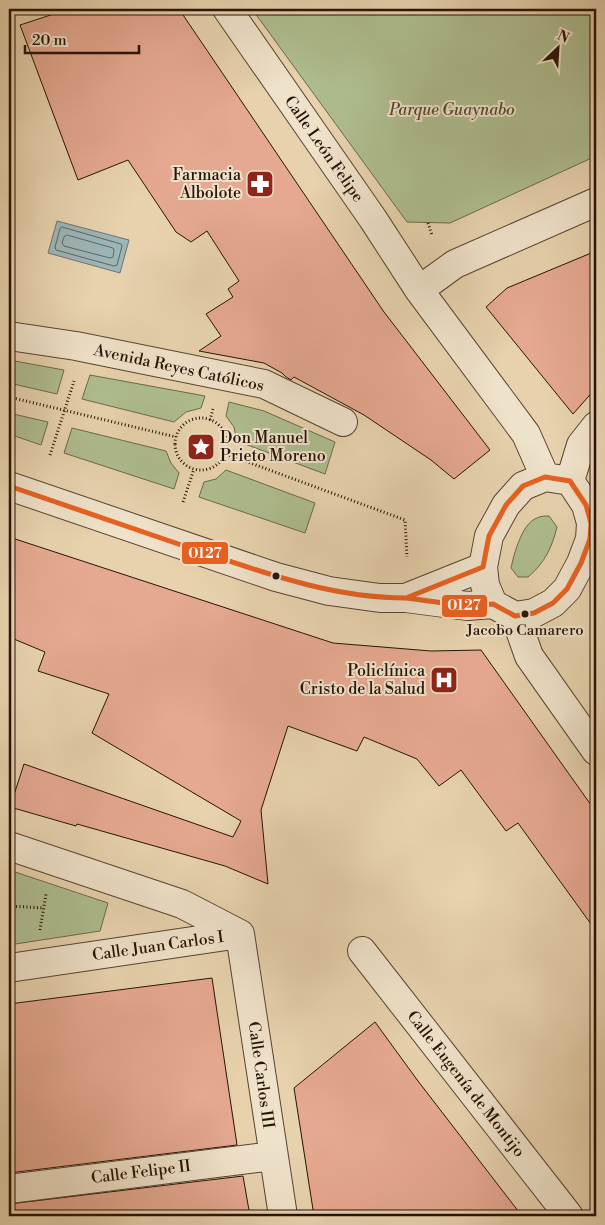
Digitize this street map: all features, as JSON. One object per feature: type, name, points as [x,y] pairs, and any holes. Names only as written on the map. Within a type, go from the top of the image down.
[{"type":"street","name":"Calle León Felipe","points":[[226,9],[373,219],[419,290],[557,479]]},
{"type":"street","points":[[419,290],[455,264],[596,202]]},
{"type":"street","name":"Avenida Reyes Católicos","points":[[9,336],[76,346],[264,384],[343,422]]},
{"type":"street","points":[[596,426],[557,479],[523,486],[506,505],[489,536],[483,567],[486,585],[504,610],[529,656],[596,751]]},
{"type":"street","points":[[9,486],[276,577],[329,591],[380,598],[406,598],[534,613],[553,603],[567,589],[581,563],[593,552],[591,523],[586,505],[557,479]]},
{"type":"street","points":[[406,598],[483,567]]},
{"type":"street","name":"Calle Juan Carlos I","points":[[9,846],[182,904],[240,934]]},
{"type":"street","name":"Calle Juan Carlos I","points":[[9,968],[240,934]]},
{"type":"street","name":"Calle Carlos III","points":[[240,934],[283,1216]]},
{"type":"street","name":"Calle Eugenía de Montijo","points":[[362,951],[569,1216]]},
{"type":"street","name":"Calle Felipe II","points":[[9,1189],[273,1156]]},
{"type":"path","points":[[428,223],[432,235]]},
{"type":"path","points":[[50,455],[76,373]]},
{"type":"path","points":[[9,397],[176,437]]},
{"type":"path","points":[[202,418],[210,420],[223,430],[226,438],[226,454],[222,461],[209,469],[194,469],[187,466],[177,454],[176,437],[186,424],[202,418]]},
{"type":"path","points":[[226,454],[405,520],[407,557]]},
{"type":"path","points":[[183,502],[194,469]]},
{"type":"path","points":[[40,933],[47,892]]},
{"type":"path","points":[[9,906],[44,908]]},
{"type":"green space","name":"Parque Guaynabo","points":[[252,9],[596,9],[596,156],[450,223],[407,222]]},
{"type":"green space","points":[[9,360],[64,370],[57,394],[9,383]]},
{"type":"green space","points":[[90,375],[205,396],[201,408],[186,412],[174,422],[82,399]]},
{"type":"green space","points":[[229,402],[264,411],[335,442],[325,474],[237,441],[234,427],[226,416]]},
{"type":"green space","points":[[9,413],[48,422],[41,445],[9,434]]},
{"type":"green space","points":[[72,428],[166,451],[171,463],[179,473],[174,489],[64,453]]},
{"type":"green space","points":[[226,470],[315,503],[305,533],[199,497],[204,482],[216,479]]},
{"type":"green space","points":[[549,516],[557,527],[547,554],[528,577],[518,577],[511,568],[523,532],[532,521],[540,517]]},
{"type":"green space","points":[[9,870],[108,903],[100,931],[9,945]]},
{"type":"water","points":[[57,221],[129,240],[120,273],[48,253]]},
{"type":"building","points":[[69,9],[179,9],[384,312],[490,450],[454,479],[431,460],[364,415],[294,377],[291,380],[264,363],[199,351],[221,336],[206,314],[233,297],[228,289],[239,281],[207,231],[191,242],[176,232],[128,160],[78,180],[20,25]]},
{"type":"building","points":[[596,251],[596,388],[573,414],[486,307],[507,288]]},
{"type":"building","points":[[9,537],[333,643],[431,651],[481,650],[596,812],[596,931],[518,823],[506,831],[461,770],[439,786],[417,759],[364,737],[357,751],[288,726],[261,810],[268,884],[225,866],[10,807],[24,764],[233,837],[241,821],[92,733],[109,694],[38,671],[45,652],[9,637]]},
{"type":"building","points":[[212,978],[237,1145],[9,1173],[9,1004]]},
{"type":"building","points":[[375,1022],[522,1216],[314,1216],[294,1088]]},
{"type":"building","points":[[243,1176],[250,1216],[9,1216],[9,1204]]},
{"type":"transit line","name":"0127","points":[[545,477],[570,481],[586,505],[591,523],[590,539],[581,563],[567,589],[553,603],[534,613],[515,616],[493,604],[467,606],[406,598],[483,567],[489,536],[506,505],[523,486],[545,477]]},
{"type":"transit line","name":"0127","points":[[9,486],[271,575],[351,594],[406,598]]},
{"type":"place","name":"Farmacia Albolote","points":[[260,184]]},
{"type":"place","name":"Don Manuel Prieto Moreno","points":[[201,447]]},
{"type":"place","name":"Jacobo Camarero","points":[[525,614]]},
{"type":"place","name":"Policlínica Cristo de la Salud","points":[[444,680]]}]
